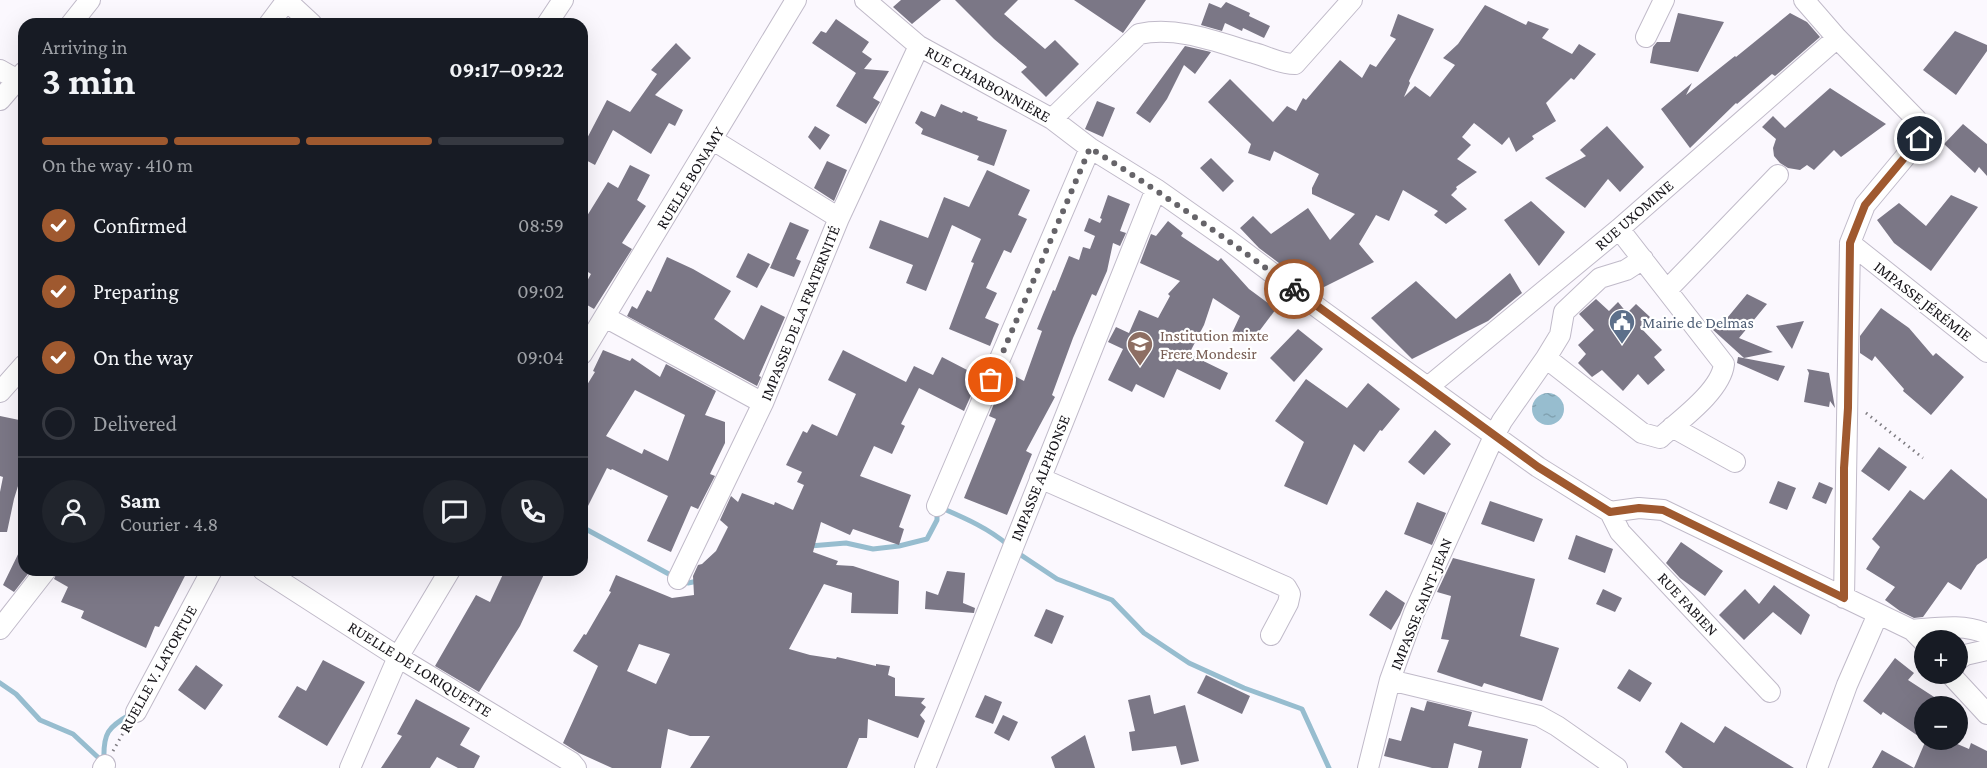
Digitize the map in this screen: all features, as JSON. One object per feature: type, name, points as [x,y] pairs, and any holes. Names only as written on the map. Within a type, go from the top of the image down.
[{"type":"street","points":[[76,18],[90,0]]},
{"type":"street","points":[[274,18],[287,0],[306,18]]},
{"type":"street","points":[[551,18],[563,0]]},
{"type":"street","name":"RUELLE BONAMY","points":[[588,344],[796,0]]},
{"type":"street","name":"RUE CHARBONNIÈRE","points":[[865,0],[920,46],[1052,119],[1090,148],[1156,189],[1227,238],[1321,310],[1538,467],[1610,512]]},
{"type":"street","points":[[1052,119],[1139,34],[1154,31],[1180,32],[1284,64],[1295,64],[1352,0]]},
{"type":"street","points":[[1646,37],[1664,0]]},
{"type":"street","points":[[1804,0],[1836,38],[1916,119],[1921,130],[1920,139],[1865,205],[1850,243],[1848,398],[1844,468],[1844,598]]},
{"type":"street","name":"RUE UXOMINE","points":[[1428,387],[1619,229],[1836,38]]},
{"type":"street","name":"IMPASSE DE LA FRATERNITÉ","points":[[678,579],[763,403],[839,219],[920,46]]},
{"type":"street","points":[[0,100],[14,74]]},
{"type":"street","points":[[713,140],[839,219]]},
{"type":"street","points":[[938,506],[1090,148]]},
{"type":"street","points":[[1667,290],[1778,175]]},
{"type":"street","name":"IMPASSE ALPHONSE","points":[[926,768],[1156,189]]},
{"type":"street","points":[[1546,358],[1642,433],[1660,438],[1701,402],[1723,375],[1724,364],[1619,229]]},
{"type":"street","name":"IMPASSE JÉRÉMIE","points":[[1850,243],[1987,352]]},
{"type":"street","name":"IMPASSE SAINT-JEAN","points":[[1617,768],[1539,716],[1390,680],[1414,613],[1495,434],[1560,335],[1564,312],[1600,278],[1626,270],[1643,260]]},
{"type":"street","points":[[605,317],[763,403]]},
{"type":"street","points":[[0,392],[18,372]]},
{"type":"street","points":[[1672,427],[1735,462]]},
{"type":"street","points":[[1040,478],[1286,587],[1290,594],[1288,603],[1271,635]]},
{"type":"street","points":[[1610,512],[1639,508],[1663,510],[1878,614],[1914,634]]},
{"type":"street","name":"RUE FABIEN","points":[[1610,512],[1620,532],[1770,692]]},
{"type":"street","points":[[0,629],[41,576]]},
{"type":"street","name":"RUELLE V. LATORTUE","points":[[135,712],[209,576]]},
{"type":"street","name":"RUELLE DE LORIQUETTE","points":[[272,576],[398,657],[572,762],[576,768]]},
{"type":"street","points":[[350,768],[398,657],[446,576]]},
{"type":"street","points":[[1817,768],[1847,685],[1878,614]]},
{"type":"street","points":[[1937,630],[1947,627],[1980,630],[1987,634]]},
{"type":"street","points":[[1968,655],[1987,650]]},
{"type":"street","points":[[1368,768],[1390,680]]},
{"type":"street","points":[[1959,684],[1987,714]]},
{"type":"path","points":[[1848,398],[1923,458]]},
{"type":"path","name":"RUELLE V. LATORTUE","points":[[104,767],[135,712]]},
{"type":"water","points":[[1548,393],[1559,398],[1564,409],[1559,420],[1548,425],[1537,420],[1532,409],[1537,398]]},
{"type":"building","points":[[901,0],[941,0],[912,24],[893,7]]},
{"type":"building","points":[[955,0],[1018,0],[1004,14],[1045,49],[1055,40],[1079,64],[1046,97],[1021,72],[1027,67],[994,39]]},
{"type":"building","points":[[1074,0],[1146,0],[1123,33]]},
{"type":"building","points":[[1226,2],[1250,13],[1249,16],[1270,26],[1264,38],[1225,23],[1222,31],[1201,25],[1209,3],[1221,8]]},
{"type":"building","points":[[1485,5],[1526,25],[1528,21],[1549,29],[1542,38],[1572,54],[1579,44],[1596,54],[1574,80],[1571,78],[1546,103],[1556,121],[1532,136],[1534,139],[1516,152],[1509,137],[1502,145],[1474,123],[1462,137],[1471,145],[1457,159],[1477,172],[1456,187],[1457,189],[1451,195],[1467,209],[1446,224],[1434,215],[1438,211],[1403,190],[1389,221],[1376,215],[1359,244],[1374,262],[1316,291],[1259,248],[1240,228],[1253,216],[1271,234],[1308,208],[1330,240],[1355,214],[1312,194],[1312,188],[1319,174],[1274,151],[1270,161],[1248,153],[1251,144],[1208,102],[1230,79],[1273,122],[1287,106],[1296,111],[1303,98],[1306,100],[1340,60],[1362,78],[1370,64],[1376,67],[1396,39],[1390,36],[1398,14],[1434,29],[1409,81],[1404,97],[1415,86],[1430,97],[1455,65],[1443,58],[1458,44]]},
{"type":"building","points":[[1678,13],[1724,22],[1698,72],[1650,63],[1653,47],[1657,42],[1670,42]]},
{"type":"building","points":[[1790,13],[1807,22],[1820,37],[1775,76],[1772,74],[1736,103],[1690,148],[1661,109],[1692,83],[1686,95]]},
{"type":"building","points":[[836,19],[869,42],[862,52],[872,59],[864,69],[889,71],[873,98],[880,102],[866,124],[836,106],[856,73],[812,43],[821,31],[826,33]]},
{"type":"building","points":[[1955,31],[1987,45],[1987,51],[1956,95],[1923,70]]},
{"type":"building","points":[[676,43],[691,58],[655,95],[683,110],[675,126],[669,123],[651,154],[613,130],[595,165],[588,161],[588,136],[607,100],[630,112],[657,74],[651,70]]},
{"type":"building","points":[[1185,46],[1211,52],[1195,74],[1184,65],[1167,99],[1150,123],[1136,113]]},
{"type":"building","points":[[1830,88],[1886,124],[1841,157],[1834,150],[1814,170],[1807,165],[1800,170],[1788,168],[1774,156],[1773,148],[1776,139],[1762,127],[1773,116],[1785,128]]},
{"type":"building","points":[[1097,101],[1115,108],[1103,137],[1085,129]]},
{"type":"building","points":[[941,104],[1007,130],[994,166],[977,160],[979,156],[921,134],[923,129],[915,123],[921,111],[935,117]]},
{"type":"building","points":[[1963,124],[1987,144],[1987,176],[1979,167],[1975,173],[1944,144]]},
{"type":"building","points":[[815,126],[830,135],[820,150],[808,137]]},
{"type":"building","points":[[1607,126],[1644,167],[1620,192],[1608,179],[1585,208],[1545,178],[1586,156],[1580,150]]},
{"type":"building","points":[[1211,158],[1234,181],[1223,192],[1200,168]]},
{"type":"building","points":[[827,161],[847,170],[834,201],[814,188]]},
{"type":"building","points":[[630,165],[650,175],[637,200],[646,206],[622,243],[632,249],[594,309],[588,306],[588,279],[591,274],[588,272],[588,214],[608,182],[618,188]]},
{"type":"building","points":[[987,170],[1030,190],[1018,215],[1027,219],[1011,253],[1004,250],[986,288],[997,293],[985,318],[999,324],[990,346],[949,329],[981,239],[952,225],[926,291],[906,283],[913,265],[869,248],[880,220],[928,238],[944,197],[969,207]]},
{"type":"building","points":[[1108,195],[1130,204],[1120,231],[1126,233],[1120,246],[1113,243],[1107,271],[1096,296],[1092,294],[1073,338],[1052,395],[1055,397],[1026,451],[1032,454],[1007,515],[964,498],[996,419],[989,416],[1007,372],[1024,381],[1042,331],[1037,329],[1053,290],[1055,291],[1069,256],[1079,260],[1083,247],[1090,249],[1095,236],[1084,231],[1089,218],[1100,223]]},
{"type":"building","points":[[1951,195],[1978,207],[1931,271],[1894,243],[1877,220],[1899,203],[1926,226]]},
{"type":"building","points":[[1531,201],[1565,232],[1539,266],[1504,220]]},
{"type":"building","points":[[1168,221],[1183,233],[1181,236],[1218,261],[1221,258],[1249,289],[1276,309],[1251,342],[1232,333],[1240,316],[1213,298],[1204,325],[1189,354],[1228,373],[1220,390],[1177,369],[1164,398],[1136,384],[1132,392],[1108,380],[1123,349],[1108,342],[1116,327],[1129,333],[1139,310],[1158,318],[1170,296],[1168,294],[1180,281],[1140,263],[1151,234],[1156,236]]},
{"type":"building","points":[[790,222],[809,230],[796,259],[801,261],[794,277],[770,268]]},
{"type":"building","points":[[748,253],[770,264],[757,288],[736,277]]},
{"type":"building","points":[[667,257],[731,291],[714,319],[744,340],[761,305],[785,317],[759,376],[761,377],[757,386],[627,316],[632,306],[637,309],[647,290],[651,292]]},
{"type":"building","points":[[1510,273],[1522,293],[1488,321],[1412,359],[1371,318],[1416,281],[1456,319]]},
{"type":"building","points":[[1747,294],[1767,304],[1739,338],[1773,352],[1744,358],[1712,329],[1713,327],[1718,329]]},
{"type":"building","points":[[1596,299],[1609,311],[1618,302],[1627,313],[1636,304],[1650,317],[1640,327],[1662,350],[1654,357],[1665,370],[1648,385],[1638,374],[1623,391],[1602,370],[1592,377],[1578,363],[1586,354],[1578,345],[1594,330],[1579,314]]},
{"type":"building","points":[[1881,308],[1909,328],[1933,356],[1936,353],[1964,377],[1931,415],[1903,391],[1904,389],[1875,356],[1872,361],[1860,353],[1860,336]]},
{"type":"building","points":[[1804,321],[1792,349],[1776,326]]},
{"type":"building","points":[[1298,329],[1323,349],[1294,382],[1270,358]]},
{"type":"building","points":[[603,350],[630,361],[632,358],[660,377],[666,364],[716,391],[705,415],[725,422],[725,443],[710,474],[715,476],[698,509],[691,506],[671,552],[647,541],[668,496],[607,468],[588,506],[588,383],[595,372],[593,371]],"holes":[[[635,390],[685,415],[668,461],[644,449],[642,454],[606,436]]]},
{"type":"building","points":[[843,350],[906,382],[914,366],[933,375],[942,357],[969,371],[967,375],[978,380],[964,411],[919,388],[901,424],[905,426],[892,454],[874,446],[860,476],[911,495],[899,527],[904,529],[899,545],[853,529],[850,535],[821,522],[813,552],[838,561],[836,565],[853,566],[899,581],[898,614],[851,613],[852,593],[824,584],[789,649],[810,655],[836,659],[837,657],[876,666],[876,664],[890,666],[888,675],[895,678],[895,696],[925,698],[921,703],[926,707],[920,715],[925,721],[918,738],[868,719],[867,738],[859,738],[847,768],[690,768],[710,736],[690,736],[668,729],[661,768],[612,768],[563,743],[598,666],[573,651],[584,634],[586,635],[611,592],[609,591],[616,575],[672,598],[694,595],[693,576],[698,565],[716,551],[728,527],[720,520],[731,496],[738,502],[742,493],[774,505],[775,502],[793,510],[804,485],[797,482],[802,472],[786,465],[803,431],[807,433],[812,424],[837,436],[856,394],[828,380]],"holes":[[[639,644],[670,654],[656,684],[627,671]]]},
{"type":"building","points":[[1738,357],[1785,366],[1778,381],[1737,363]]},
{"type":"building","points":[[1807,369],[1829,373],[1835,408],[1830,401],[1829,407],[1804,402],[1809,373]]},
{"type":"building","points":[[1306,379],[1347,408],[1368,383],[1400,409],[1382,431],[1380,430],[1364,452],[1354,444],[1327,505],[1284,486],[1304,442],[1275,421]]},
{"type":"building","points":[[0,416],[18,420],[18,486],[7,532],[0,532],[0,492],[3,477],[0,476]]},
{"type":"building","points":[[1435,430],[1451,444],[1424,475],[1408,462]]},
{"type":"building","points":[[1879,447],[1907,467],[1889,491],[1861,471]]},
{"type":"building","points":[[1951,469],[1987,499],[1987,558],[1977,565],[1961,590],[1948,582],[1923,617],[1914,618],[1885,600],[1895,587],[1866,569],[1880,547],[1872,539],[1910,490],[1924,500]]},
{"type":"building","points":[[1778,481],[1796,488],[1787,510],[1769,503]]},
{"type":"building","points":[[1819,482],[1833,488],[1826,504],[1812,498]]},
{"type":"building","points":[[1490,501],[1543,519],[1534,542],[1481,524]]},
{"type":"building","points":[[1417,502],[1446,513],[1432,545],[1404,534]]},
{"type":"building","points":[[1576,535],[1613,549],[1605,573],[1568,559]]},
{"type":"building","points":[[1681,542],[1723,571],[1705,596],[1680,578],[1666,563]]},
{"type":"building","points":[[18,554],[18,576],[26,576],[14,592],[3,585]]},
{"type":"building","points":[[1453,558],[1535,579],[1520,636],[1559,648],[1542,701],[1484,683],[1482,687],[1437,672],[1449,640],[1441,639],[1451,596],[1437,592]]},
{"type":"building","points":[[947,571],[965,573],[963,603],[975,608],[974,613],[925,609],[926,591],[938,595]]},
{"type":"building","points":[[55,576],[185,576],[159,627],[155,626],[146,648],[81,618],[84,611],[61,602],[68,587],[54,579]]},
{"type":"building","points":[[502,576],[543,576],[520,626],[479,692],[435,666],[476,595],[490,602]]},
{"type":"building","points":[[1774,585],[1810,615],[1801,635],[1773,612],[1744,640],[1719,615],[1745,589],[1759,604]]},
{"type":"building","points":[[1603,589],[1622,598],[1615,612],[1596,604]]},
{"type":"building","points":[[1386,590],[1405,603],[1391,630],[1369,615]]},
{"type":"building","points":[[1046,609],[1064,616],[1052,644],[1034,636]]},
{"type":"building","points":[[1895,658],[1914,673],[1908,680],[1933,696],[1914,696],[1914,733],[1883,712],[1881,715],[1863,701]]},
{"type":"building","points":[[323,660],[365,682],[327,746],[278,717],[297,686],[306,691]]},
{"type":"building","points":[[196,665],[223,685],[205,710],[178,690]]},
{"type":"building","points":[[1629,669],[1652,683],[1640,702],[1617,688]]},
{"type":"building","points":[[1206,675],[1250,696],[1242,714],[1197,693]]},
{"type":"building","points":[[985,695],[1002,702],[993,724],[975,717]]},
{"type":"building","points":[[1150,695],[1154,714],[1185,705],[1199,761],[1181,765],[1176,746],[1132,751],[1129,732],[1135,731],[1128,700]]},
{"type":"building","points":[[416,699],[470,728],[460,745],[480,756],[474,768],[458,768],[437,757],[430,768],[381,768],[402,736],[397,734]]},
{"type":"building","points":[[1427,701],[1472,712],[1468,726],[1528,739],[1521,768],[1478,768],[1482,751],[1454,743],[1448,768],[1432,768],[1384,756],[1389,738],[1401,741],[1411,707],[1424,711]]},
{"type":"building","points":[[1003,715],[1018,722],[1009,741],[994,733]]},
{"type":"building","points":[[1681,722],[1714,743],[1725,726],[1794,768],[1683,768],[1665,752]]},
{"type":"building","points":[[1085,735],[1095,768],[1055,768],[1051,757]]},
{"type":"building","points":[[1971,743],[1987,751],[1987,768],[1914,768],[1922,750],[1968,750]]},
{"type":"building","points":[[1882,750],[1914,768],[1872,768]]},
{"type":"waterway","points":[[810,546],[846,543],[873,549],[927,539],[937,520],[937,506],[965,518],[1008,545]]},
{"type":"waterway","points":[[588,530],[678,579],[688,583],[698,581]]},
{"type":"waterway","points":[[1015,551],[1057,579],[1112,600],[1144,633],[1189,663],[1244,688],[1302,709],[1329,768]]},
{"type":"waterway","points":[[0,683],[16,694],[40,720],[73,734],[103,762]]},
{"type":"waterway","points":[[104,760],[108,732],[131,714]]},
{"type":"way so far","points":[[991,380],[1090,148],[1156,189],[1227,238],[1294,289]]},
{"type":"place","name":"Mairie de Delmas","points":[[1622,345]]},
{"type":"place","name":"Institution mixte Frere Mondesir","points":[[1140,367]]},
{"type":"route","points":[[1294,289],[1538,467],[1610,512],[1639,508],[1663,510],[1844,598],[1844,468],[1848,408],[1850,243],[1865,205],[1920,139]]}]
